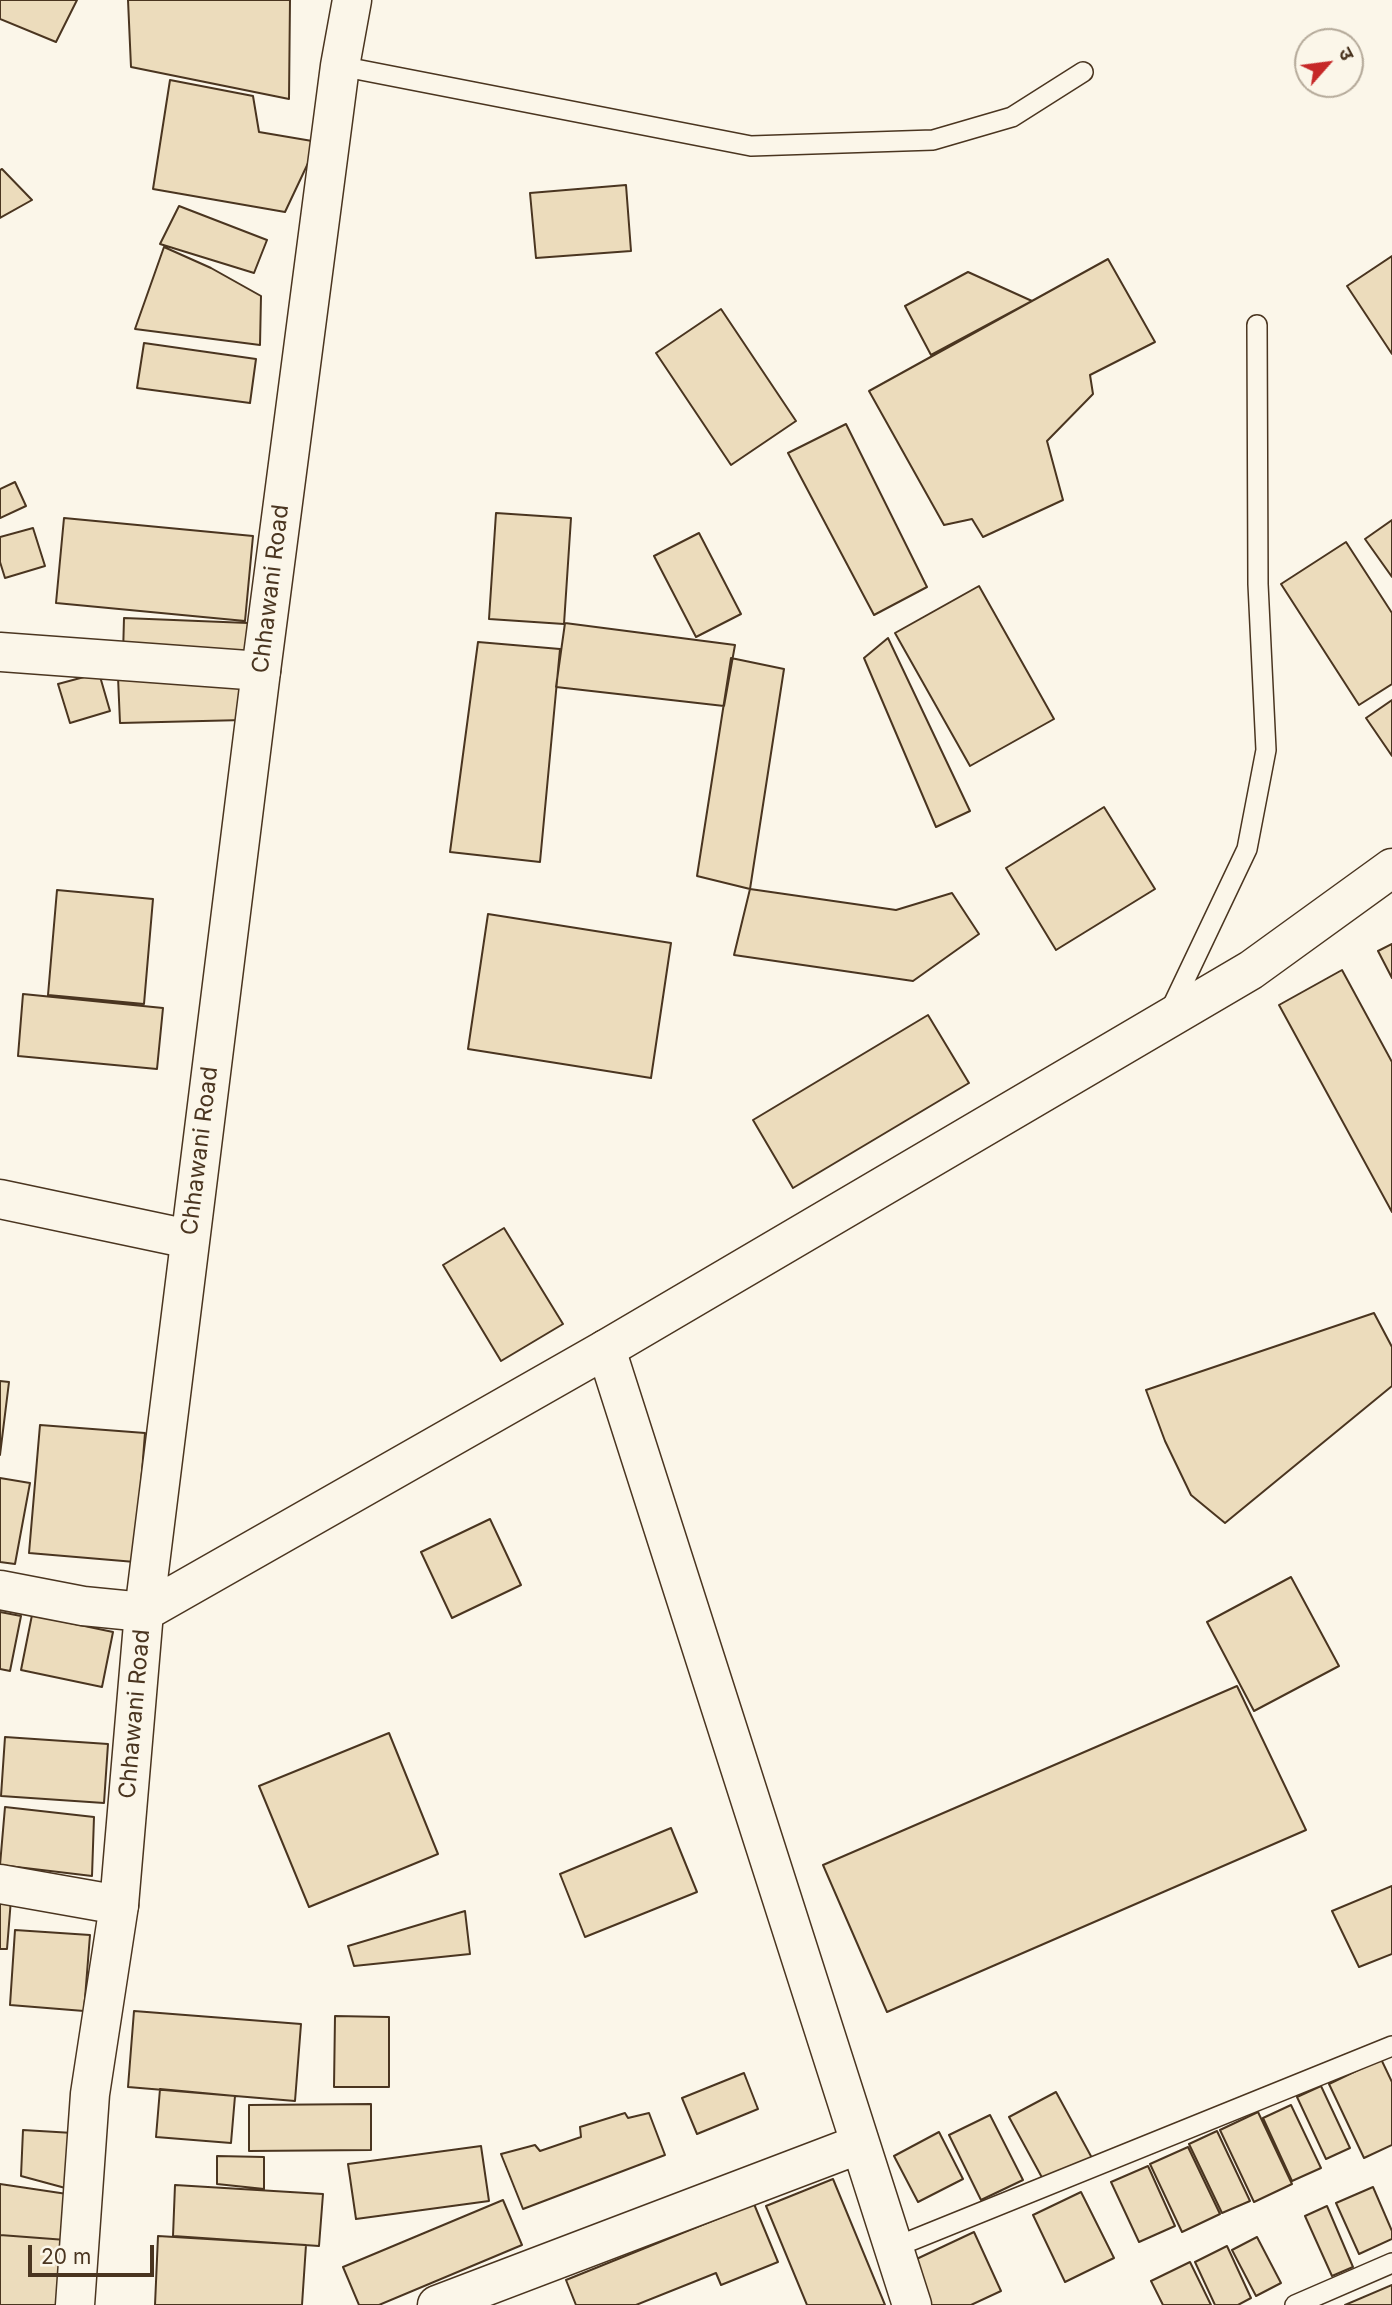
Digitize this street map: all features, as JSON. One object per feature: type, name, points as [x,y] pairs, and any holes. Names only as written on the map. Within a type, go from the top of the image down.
[{"type":"street","name":"Chhawani Road","points":[[75,2305],[90,2094],[119,1905],[144,1612],[261,671],[340,66],[352,0]]},
{"type":"street","points":[[0,652],[261,671]]},
{"type":"street","points":[[0,1590],[83,1606],[144,1612],[606,1349],[1251,970],[1392,868]]},
{"type":"street","points":[[0,1199],[189,1239]]},
{"type":"street","points":[[606,1349],[912,2305]]},
{"type":"street","points":[[0,1884],[119,1905]]},
{"type":"street","points":[[437,2305],[860,2144]]},
{"type":"lane","points":[[340,66],[751,146],[933,140],[1012,117],[1083,72]]},
{"type":"lane","points":[[1166,1020],[1247,849],[1266,750],[1258,584],[1257,325]]},
{"type":"lane","points":[[893,2248],[1392,2046]]},
{"type":"lane","points":[[1295,2305],[1392,2263]]},
{"type":"building","points":[[0,0],[77,0],[56,42],[0,19]]},
{"type":"building","points":[[128,0],[290,0],[289,99],[131,67]]},
{"type":"building","points":[[170,80],[253,96],[259,132],[318,142],[285,212],[153,189]]},
{"type":"building","points":[[0,170],[32,200],[0,218]]},
{"type":"building","points":[[626,185],[631,251],[536,258],[530,193]]},
{"type":"building","points":[[179,206],[267,240],[254,273],[160,244]]},
{"type":"building","points":[[164,247],[211,268],[261,296],[260,345],[135,329]]},
{"type":"building","points":[[1392,256],[1392,354],[1347,286]]},
{"type":"building","points":[[1108,259],[1155,342],[1090,375],[1093,394],[1047,441],[1063,500],[983,537],[972,519],[944,525],[869,391]]},
{"type":"building","points":[[968,272],[1032,301],[931,355],[905,306]]},
{"type":"building","points":[[721,309],[796,421],[731,465],[656,353]]},
{"type":"building","points":[[144,343],[256,359],[250,403],[137,388]]},
{"type":"building","points":[[846,424],[927,587],[874,615],[788,453]]},
{"type":"building","points":[[15,482],[26,506],[0,518],[0,489]]},
{"type":"building","points":[[496,513],[571,518],[564,624],[489,619]]},
{"type":"building","points":[[64,518],[253,536],[245,621],[56,603]]},
{"type":"building","points":[[1392,520],[1392,577],[1365,539]]},
{"type":"building","points":[[33,528],[45,566],[5,578],[0,562],[0,537]]},
{"type":"building","points":[[699,533],[741,614],[696,637],[654,556]]},
{"type":"building","points":[[1346,542],[1392,613],[1392,684],[1359,705],[1281,584]]},
{"type":"building","points":[[979,586],[1054,719],[970,766],[895,633]]},
{"type":"building","points":[[124,618],[248,623],[247,660],[123,655]]},
{"type":"building","points":[[565,623],[735,645],[724,706],[556,687]]},
{"type":"building","points":[[888,638],[970,811],[936,827],[864,658]]},
{"type":"building","points":[[478,642],[560,649],[540,862],[450,852]]},
{"type":"building","points":[[731,658],[784,669],[750,889],[697,876]]},
{"type":"building","points":[[99,673],[110,711],[70,723],[58,684]]},
{"type":"building","points":[[243,674],[244,720],[120,723],[118,677]]},
{"type":"building","points":[[1392,700],[1392,756],[1366,718]]},
{"type":"building","points":[[1104,807],[1155,889],[1056,950],[1006,868]]},
{"type":"building","points":[[750,889],[896,910],[952,893],[979,934],[913,981],[734,955]]},
{"type":"building","points":[[57,890],[153,899],[144,1004],[48,995]]},
{"type":"building","points":[[488,914],[671,943],[651,1078],[468,1049]]},
{"type":"building","points":[[1392,944],[1392,978],[1378,951]]},
{"type":"building","points":[[1342,970],[1392,1062],[1392,1212],[1279,1005]]},
{"type":"building","points":[[23,994],[163,1008],[157,1069],[18,1056]]},
{"type":"building","points":[[928,1015],[969,1083],[793,1188],[753,1120]]},
{"type":"building","points":[[504,1228],[563,1324],[501,1361],[443,1265]]},
{"type":"building","points":[[1374,1313],[1392,1347],[1392,1386],[1225,1523],[1191,1495],[1165,1441],[1146,1390]]},
{"type":"building","points":[[0,1381],[9,1382],[0,1455]]},
{"type":"building","points":[[40,1425],[145,1433],[135,1562],[29,1553]]},
{"type":"building","points":[[0,1478],[30,1483],[15,1564],[0,1562]]},
{"type":"building","points":[[490,1519],[521,1585],[452,1618],[421,1552]]},
{"type":"building","points":[[1291,1577],[1339,1666],[1254,1711],[1207,1622]]},
{"type":"building","points":[[0,1612],[21,1616],[10,1671],[0,1669]]},
{"type":"building","points":[[32,1615],[113,1632],[102,1687],[21,1670]]},
{"type":"building","points":[[1237,1686],[1306,1830],[887,2012],[823,1865]]},
{"type":"building","points":[[389,1733],[438,1854],[309,1907],[259,1786]]},
{"type":"building","points":[[5,1737],[108,1744],[104,1803],[1,1796]]},
{"type":"building","points":[[5,1807],[94,1817],[92,1876],[0,1865]]},
{"type":"building","points":[[671,1828],[697,1892],[585,1937],[560,1874]]},
{"type":"building","points":[[1392,1886],[1392,1954],[1359,1967],[1332,1911]]},
{"type":"building","points":[[0,1898],[11,1899],[7,1949],[0,1949]]},
{"type":"building","points":[[465,1911],[470,1954],[354,1966],[348,1946]]},
{"type":"building","points":[[15,1930],[90,1935],[84,2011],[10,2005]]},
{"type":"building","points":[[134,2011],[301,2024],[295,2101],[128,2087]]},
{"type":"building","points":[[335,2016],[389,2017],[389,2087],[334,2087]]},
{"type":"building","points":[[1381,2059],[1392,2082],[1392,2145],[1364,2158],[1329,2084]]},
{"type":"building","points":[[744,2073],[758,2109],[697,2134],[682,2098]]},
{"type":"building","points":[[1321,2086],[1350,2148],[1326,2159],[1297,2097]]},
{"type":"building","points":[[160,2089],[235,2096],[231,2143],[156,2137]]},
{"type":"building","points":[[1056,2092],[1092,2158],[1045,2183],[1009,2117]]},
{"type":"building","points":[[371,2104],[371,2150],[249,2151],[249,2105]]},
{"type":"building","points":[[1291,2105],[1321,2168],[1292,2181],[1263,2118]]},
{"type":"building","points":[[1258,2112],[1292,2184],[1254,2202],[1220,2130]]},
{"type":"building","points":[[625,2113],[628,2118],[649,2113],[665,2155],[523,2209],[501,2154],[535,2145],[540,2151],[581,2137],[580,2127]]},
{"type":"building","points":[[990,2115],[1023,2180],[981,2200],[949,2135]]},
{"type":"building","points":[[23,2130],[73,2133],[69,2189],[21,2176]]},
{"type":"building","points":[[1217,2131],[1250,2201],[1222,2213],[1189,2144]]},
{"type":"building","points":[[939,2132],[963,2179],[918,2202],[894,2156]]},
{"type":"building","points":[[481,2146],[489,2201],[356,2219],[348,2164]]},
{"type":"building","points":[[1188,2147],[1220,2214],[1182,2232],[1150,2164]]},
{"type":"building","points":[[217,2156],[264,2157],[264,2189],[217,2184]]},
{"type":"building","points":[[1148,2166],[1175,2226],[1139,2242],[1111,2182]]},
{"type":"building","points":[[833,2179],[885,2305],[807,2305],[766,2206]]},
{"type":"building","points":[[0,2184],[67,2194],[66,2240],[0,2235]]},
{"type":"building","points":[[175,2185],[323,2194],[319,2246],[173,2236]]},
{"type":"building","points":[[1373,2187],[1392,2231],[1392,2239],[1359,2254],[1336,2203]]},
{"type":"building","points":[[1081,2192],[1114,2258],[1065,2282],[1033,2215]]},
{"type":"building","points":[[503,2200],[522,2245],[379,2305],[359,2305],[343,2267]]},
{"type":"building","points":[[754,2204],[778,2262],[721,2285],[716,2273],[636,2305],[576,2305],[566,2280]]},
{"type":"building","points":[[1327,2206],[1353,2267],[1332,2276],[1305,2216]]},
{"type":"building","points":[[974,2232],[1001,2291],[971,2305],[927,2305],[908,2263]]},
{"type":"building","points":[[0,2235],[66,2240],[62,2305],[0,2305]]},
{"type":"building","points":[[158,2236],[306,2245],[302,2305],[155,2305]]},
{"type":"building","points":[[1257,2237],[1281,2283],[1256,2296],[1232,2250]]},
{"type":"building","points":[[1227,2246],[1251,2298],[1238,2305],[1215,2305],[1195,2262]]},
{"type":"building","points":[[1190,2262],[1211,2305],[1163,2305],[1151,2281]]},
{"type":"building","points":[[1392,2285],[1392,2305],[1345,2305]]}]
